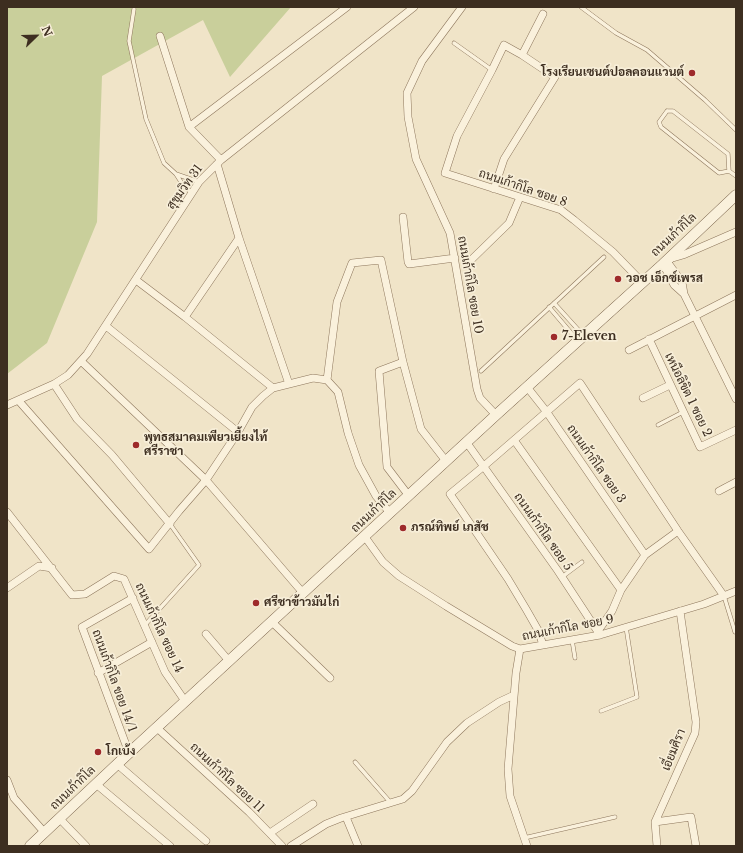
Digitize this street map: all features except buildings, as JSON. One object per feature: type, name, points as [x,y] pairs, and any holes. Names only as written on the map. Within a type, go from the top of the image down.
[{"type":"main road","name":"ถนนเก้ากิโล","points":[[30,846],[185,701],[665,262],[736,195]]},
{"type":"street","points":[[189,127],[347,7]]},
{"type":"street","name":"สุขุมวิท 31","points":[[7,405],[54,384],[68,375],[81,361],[106,326],[199,182],[219,162],[414,7]]},
{"type":"street","name":"ถนนเก้ากิโล ซอย 10","points":[[462,7],[422,61],[407,93],[408,117],[416,159],[450,234],[477,389],[480,398],[496,415]]},
{"type":"street","points":[[522,55],[543,14]]},
{"type":"street","points":[[160,36],[189,127],[219,162],[239,238],[289,384]]},
{"type":"street","points":[[492,70],[504,45],[555,77],[504,158],[494,189]]},
{"type":"street","name":"ถนนเก้ากิโล ซอย 8","points":[[492,70],[457,136],[445,173],[560,210],[613,252],[642,282]]},
{"type":"street","points":[[470,260],[509,223],[520,197]]},
{"type":"street","points":[[404,217],[409,264],[455,258]]},
{"type":"street","points":[[736,232],[665,262],[682,282],[684,294],[736,399]]},
{"type":"street","points":[[185,317],[239,238]]},
{"type":"street","points":[[327,380],[337,302],[352,263],[381,260],[403,362],[421,429],[446,461]]},
{"type":"street","points":[[136,280],[185,317],[273,388]]},
{"type":"street","points":[[629,350],[736,295]]},
{"type":"street","points":[[106,326],[238,432]]},
{"type":"street","name":"เหนือลิขิต 1 ซอย 2","points":[[649,339],[700,446],[736,430]]},
{"type":"street","points":[[81,361],[206,480],[303,593]]},
{"type":"street","points":[[403,362],[379,371],[386,468],[409,496]]},
{"type":"street","points":[[18,400],[149,549],[206,480],[238,432],[252,407],[263,396],[273,388],[313,378],[327,380],[338,392],[348,434],[360,465],[376,496],[390,513]]},
{"type":"street","points":[[543,645],[538,630],[508,579],[450,494],[580,383],[678,531],[724,596]]},
{"type":"street","points":[[54,384],[77,419],[112,455],[170,524]]},
{"type":"street","points":[[643,398],[670,385]]},
{"type":"street","name":"ถนนเก้ากิโล ซอย 3","points":[[527,387],[546,411],[645,555]]},
{"type":"street","points":[[514,440],[621,590]]},
{"type":"street","name":"ถนนเก้ากิโล ซอย 5","points":[[466,443],[484,466],[562,577],[599,633]]},
{"type":"street","points":[[719,491],[736,482]]},
{"type":"street","name":"ถนนเก้ากิโล ซอย 14","points":[[7,512],[72,595],[85,594],[114,576],[124,579],[165,672],[185,701]]},
{"type":"street","points":[[599,633],[612,611],[621,590],[645,555],[678,531]]},
{"type":"street","name":"ถนนเก้ากิโล ซอย 9","points":[[365,537],[383,562],[399,576],[479,626],[520,649],[572,640],[626,627],[680,611],[736,591]]},
{"type":"street","points":[[7,588],[39,566],[52,568]]},
{"type":"street","name":"ถนนเก้ากิโล ขอย 14/1","points":[[129,753],[82,627],[132,598]]},
{"type":"street","name":"เอี่ยมศิรา","points":[[657,846],[655,822],[695,733],[696,722],[680,611]]},
{"type":"street","points":[[272,622],[330,678]]},
{"type":"street","points":[[206,634],[229,661]]},
{"type":"street","points":[[98,673],[152,642]]},
{"type":"street","points":[[520,649],[516,673],[508,769],[510,796],[527,846]]},
{"type":"street","points":[[291,846],[326,824],[403,799],[412,791],[447,742],[467,724],[499,702],[514,696]]},
{"type":"street","name":"ถนนเก้ากิโล ซอย 11","points":[[156,728],[249,812],[282,846]]},
{"type":"street","points":[[117,764],[206,840]]},
{"type":"street","points":[[7,780],[14,798],[45,833]]},
{"type":"street","points":[[96,784],[170,846]]},
{"type":"street","points":[[270,833],[313,804]]},
{"type":"street","points":[[346,817],[358,846]]},
{"type":"street","points":[[655,822],[691,817],[696,846]]},
{"type":"street","points":[[60,819],[83,845]]},
{"type":"lane","points":[[581,7],[616,33],[647,50],[705,100],[736,130]]},
{"type":"lane","points":[[134,9],[129,41],[146,119],[164,163],[176,174],[183,185],[192,193]]},
{"type":"lane","points":[[454,43],[492,70]]},
{"type":"lane","points":[[729,171],[728,154],[673,111],[667,111],[659,122],[661,127],[719,173],[729,171],[736,176]]},
{"type":"lane","points":[[176,174],[199,182]]},
{"type":"lane","points":[[481,371],[604,257]]},
{"type":"lane","points":[[554,303],[580,339]]},
{"type":"lane","points":[[549,307],[580,339]]},
{"type":"lane","points":[[658,424],[683,412]]},
{"type":"lane","points":[[144,626],[199,565],[170,524]]},
{"type":"lane","points":[[562,577],[582,562]]},
{"type":"lane","points":[[724,596],[735,632]]},
{"type":"lane","points":[[601,711],[637,697],[626,627]]},
{"type":"lane","points":[[572,640],[575,658]]},
{"type":"lane","points":[[355,762],[390,803]]},
{"type":"lane","points":[[524,838],[615,817]]},
{"type":"green space","points":[[7,7],[291,7],[230,77],[203,20],[102,76],[97,222],[47,343],[7,374]]},
{"type":"place","name":"โรงเรียนเซนต์ปอลคอนแวนต์","points":[[692,73]]},
{"type":"place","name":"วอช เอ็กซ์เพรส","points":[[618,279]]},
{"type":"place","name":"7-Eleven","points":[[554,337]]},
{"type":"place","name":"พุทธสมาคมเพียวเยี้ยงไท้ ศรีราชา","points":[[136,445]]},
{"type":"place","name":"ภรณ์ทิพย์ เภสัช","points":[[403,528]]},
{"type":"place","name":"ศรีชาข้าวมันไก่","points":[[256,603]]},
{"type":"place","name":"โกเบ้ง","points":[[98,752]]}]
